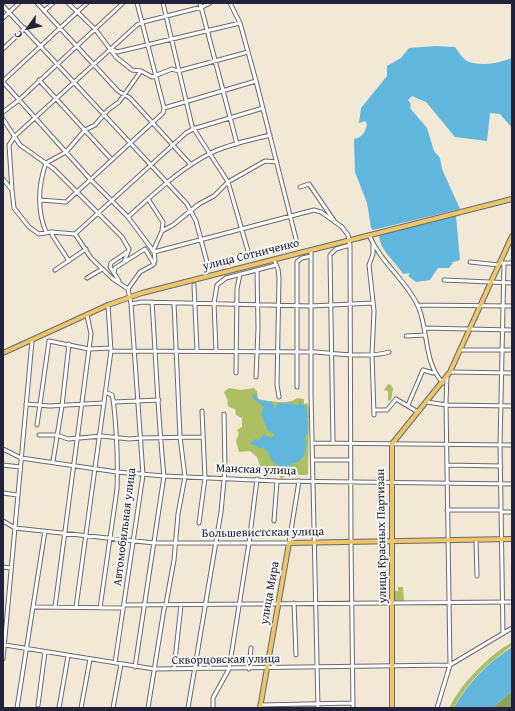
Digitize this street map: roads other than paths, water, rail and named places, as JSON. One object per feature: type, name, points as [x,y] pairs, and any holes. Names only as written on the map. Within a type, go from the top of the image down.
[{"type":"main road","name":"улица Сотниченко","points":[[3,353],[130,296],[512,199]]},
{"type":"main road","points":[[392,444],[448,375],[501,264],[512,236]]},
{"type":"main road","name":"улица Красных Партизан","points":[[392,444],[390,482],[393,603],[392,708]]},
{"type":"main road","name":"Большевистская улица","points":[[289,543],[512,539]]},
{"type":"main road","name":"улица Мира","points":[[260,706],[289,543]]},
{"type":"street","points":[[3,18],[19,3]]},
{"type":"street","points":[[37,3],[118,91],[130,98],[192,165]]},
{"type":"street","points":[[44,11],[53,3]]},
{"type":"street","points":[[68,3],[95,29],[116,57],[132,70],[141,71],[152,77],[172,69],[178,71],[248,52]]},
{"type":"street","points":[[87,3],[3,82],[91,180],[128,217],[153,251]]},
{"type":"street","points":[[3,112],[19,100],[123,3]]},
{"type":"street","points":[[40,200],[66,202],[163,113],[164,108],[137,3]]},
{"type":"street","points":[[163,3],[193,129],[228,182],[243,229],[248,251],[246,255]]},
{"type":"street","points":[[200,3],[237,144]]},
{"type":"street","points":[[210,3],[202,7],[143,22],[110,48],[15,136],[9,145],[14,208],[25,223],[39,234],[46,232],[75,234],[173,145],[193,129],[263,108]]},
{"type":"street","points":[[230,3],[240,23],[296,239]]},
{"type":"street","points":[[3,6],[25,28],[73,83],[191,210],[196,221],[208,266]]},
{"type":"street","points":[[110,48],[117,52],[148,46],[240,23]]},
{"type":"street","points":[[3,49],[25,28]]},
{"type":"street","points":[[46,232],[42,224],[40,180],[46,163],[66,152],[85,130],[95,125],[119,102],[141,71]]},
{"type":"street","points":[[39,80],[112,160]]},
{"type":"street","points":[[164,108],[256,81]]},
{"type":"street","points":[[3,119],[20,145],[58,172],[122,237],[129,249],[124,262]]},
{"type":"street","points":[[128,217],[166,182],[209,154],[237,144],[270,135]]},
{"type":"street","points":[[162,231],[198,204],[214,196],[228,182],[266,161],[277,162]]},
{"type":"street","points":[[3,179],[12,190]]},
{"type":"street","points":[[300,187],[309,184],[336,223]]},
{"type":"street","points":[[148,199],[163,222],[162,231],[153,251],[154,264]]},
{"type":"street","points":[[153,251],[318,210],[345,230],[350,240],[350,542],[354,708]]},
{"type":"street","points":[[53,232],[52,235],[68,261]]},
{"type":"street","points":[[75,234],[91,258],[102,269],[128,289],[140,272],[154,264]]},
{"type":"street","points":[[369,235],[373,244],[417,305],[424,328],[434,373],[443,383]]},
{"type":"street","points":[[373,244],[373,254],[369,265],[373,303],[372,354],[374,415]]},
{"type":"street","points":[[332,442],[330,255],[336,249],[350,245]]},
{"type":"street","points":[[55,270],[86,249]]},
{"type":"street","points":[[114,273],[115,268],[145,249],[154,264]]},
{"type":"street","points":[[310,250],[315,604],[318,706]]},
{"type":"street","points":[[119,282],[110,267],[111,263],[128,251]]},
{"type":"street","points":[[296,387],[297,262],[302,258],[311,256]]},
{"type":"street","points":[[274,260],[279,278],[279,397]]},
{"type":"street","points":[[470,262],[501,264],[512,263]]},
{"type":"street","points":[[501,264],[504,283],[500,445],[503,633]]},
{"type":"street","points":[[216,351],[214,303],[215,290],[219,282],[240,274],[276,265]]},
{"type":"street","points":[[87,278],[102,269]]},
{"type":"street","points":[[256,377],[257,270]]},
{"type":"street","points":[[236,374],[238,277],[240,274]]},
{"type":"street","points":[[444,280],[512,283]]},
{"type":"street","points":[[194,285],[197,351]]},
{"type":"street","name":"Автомобильная улица","points":[[116,663],[132,541],[143,475],[135,351],[131,304],[128,289]]},
{"type":"street","points":[[131,304],[152,302],[331,306],[373,303]]},
{"type":"street","points":[[135,667],[164,476],[160,455],[159,400],[152,302]]},
{"type":"street","points":[[148,708],[164,609],[174,560],[178,514],[185,477],[180,437],[174,303]]},
{"type":"street","points":[[76,607],[111,349],[108,305]]},
{"type":"street","points":[[417,305],[512,306]]},
{"type":"street","points":[[55,607],[89,349],[90,325],[87,315]]},
{"type":"street","points":[[424,328],[512,330]]},
{"type":"street","points":[[406,336],[425,335]]},
{"type":"street","points":[[3,658],[32,341]]},
{"type":"street","points":[[37,425],[49,341],[89,349],[135,351],[176,350],[311,352],[331,354],[372,354],[388,352]]},
{"type":"street","points":[[53,461],[62,406],[69,344]]},
{"type":"street","points":[[461,350],[512,350]]},
{"type":"street","points":[[408,405],[423,370],[434,373]]},
{"type":"street","points":[[436,708],[450,666],[446,444],[448,375],[512,372]]},
{"type":"street","points":[[100,608],[117,489],[118,472],[114,402],[112,395],[105,392]]},
{"type":"street","points":[[374,410],[387,410],[396,399],[418,412]]},
{"type":"street","points":[[114,402],[159,400]]},
{"type":"street","points":[[427,402],[446,405],[512,406]]},
{"type":"street","points":[[26,404],[62,406],[103,403]]},
{"type":"street","points":[[199,523],[205,478],[202,411]]},
{"type":"street","points":[[188,708],[206,605],[225,478],[224,414]]},
{"type":"street","points":[[39,435],[57,435],[68,439],[98,438],[102,436],[129,439],[203,437]]},
{"type":"street","points":[[313,443],[512,445]]},
{"type":"street","name":"Манская улица","points":[[3,449],[21,458],[53,461],[143,475],[277,481],[512,484]]},
{"type":"street","points":[[313,460],[351,460]]},
{"type":"street","points":[[3,465],[20,467]]},
{"type":"street","points":[[447,465],[501,466]]},
{"type":"street","points":[[213,708],[214,698],[229,669],[249,543],[257,479]]},
{"type":"street","points":[[274,521],[277,481]]},
{"type":"street","name":"улица Мира","points":[[289,543],[299,481]]},
{"type":"street","points":[[3,493],[18,495]]},
{"type":"street","points":[[447,510],[512,512]]},
{"type":"street","points":[[3,521],[15,528]]},
{"type":"street","name":"Большевистская улица","points":[[15,528],[154,544],[289,543]]},
{"type":"street","points":[[17,708],[35,606],[45,531]]},
{"type":"street","points":[[476,540],[477,576]]},
{"type":"street","points":[[3,567],[11,568]]},
{"type":"street","points":[[35,606],[100,608],[144,604],[448,604],[512,602]]},
{"type":"street","points":[[294,604],[296,655]]},
{"type":"street","points":[[174,670],[181,605]]},
{"type":"street","points":[[450,666],[512,628]]},
{"type":"street","name":"Скворцовская улица","points":[[4,645],[135,667],[174,670],[392,665],[450,666]]},
{"type":"street","points":[[250,648],[250,669]]},
{"type":"street","points":[[38,705],[45,652]]},
{"type":"street","points":[[59,708],[68,656]]},
{"type":"street","points":[[81,708],[90,659]]},
{"type":"street","points":[[113,708],[121,664]]},
{"type":"street","points":[[260,706],[318,706],[353,703]]},
{"type":"water","points":[[435,46],[455,47],[465,60],[478,64],[496,63],[512,58],[512,128],[500,114],[490,113],[487,141],[455,137],[426,102],[412,96],[408,100],[411,104],[410,108],[427,128],[434,151],[440,158],[442,169],[460,209],[373,230],[371,228],[367,203],[355,172],[354,139],[363,134],[367,124],[365,121],[359,123],[361,108],[387,76],[387,66],[401,58],[409,48]]},
{"type":"water","points":[[456,216],[460,260],[450,263],[453,263],[449,268],[438,268],[430,280],[416,282],[408,276],[410,273],[403,274],[385,251],[380,241],[379,235]]},
{"type":"water","points":[[255,394],[259,400],[272,402],[275,408],[278,403],[298,406],[300,400],[301,404],[306,406],[308,417],[306,419],[308,421],[308,435],[306,434],[305,438],[303,439],[307,441],[304,456],[298,462],[289,464],[297,465],[280,467],[271,460],[268,452],[263,448],[258,448],[255,445],[250,444],[255,439],[259,440],[264,434],[271,438],[275,434],[268,431],[261,414],[264,407],[253,398],[252,395]]},
{"type":"water","points":[[512,647],[512,691],[492,708],[454,708],[465,690],[479,674],[495,659]]}]
